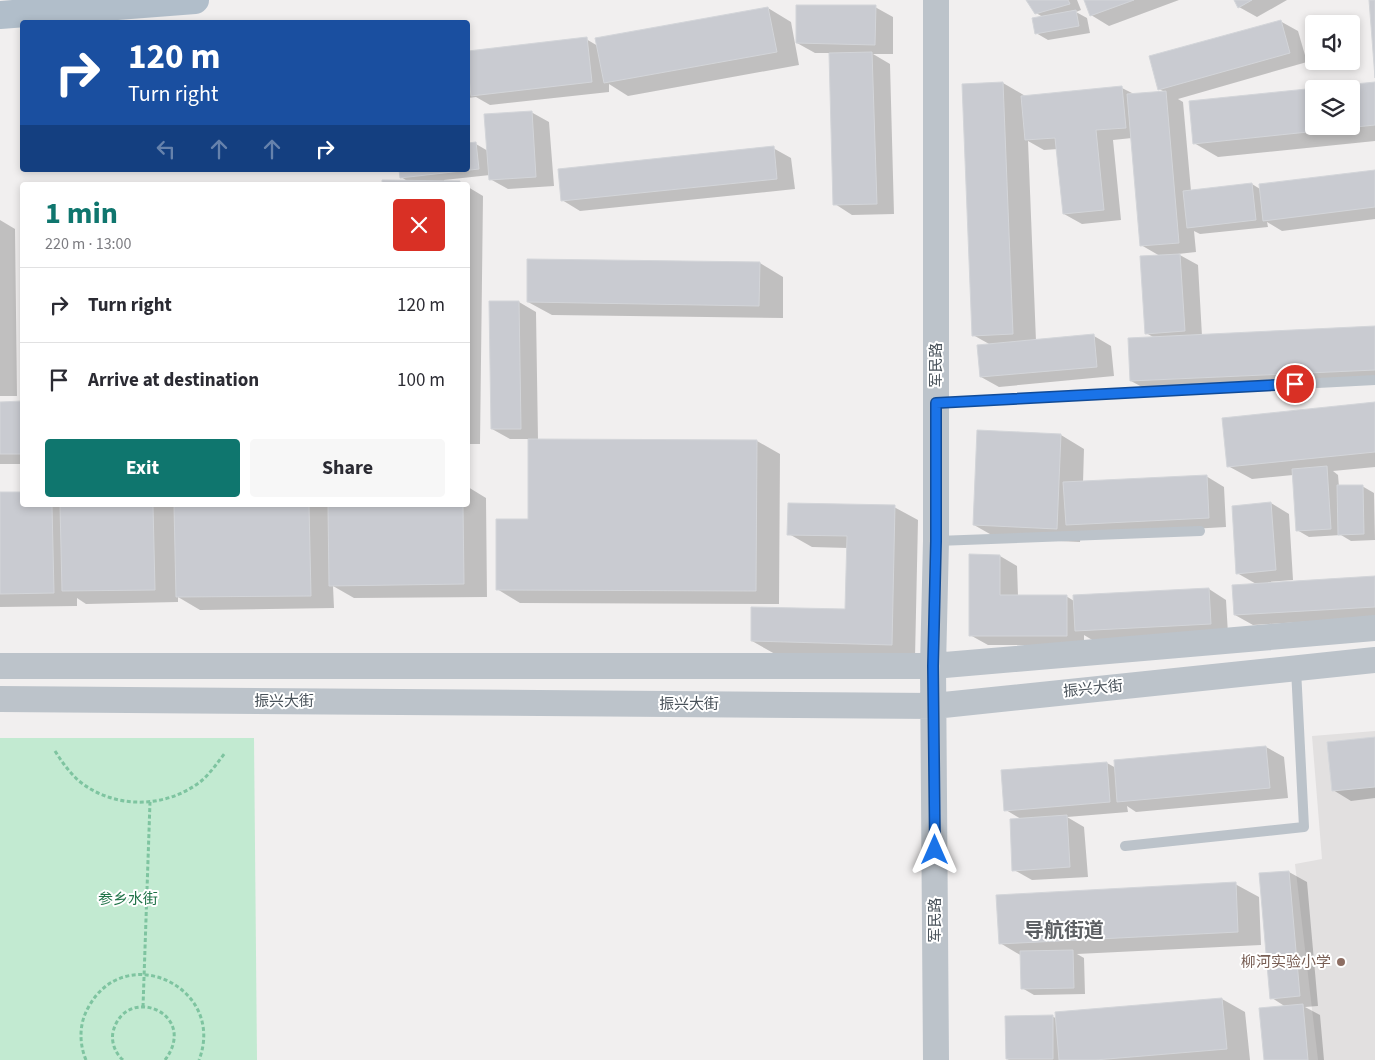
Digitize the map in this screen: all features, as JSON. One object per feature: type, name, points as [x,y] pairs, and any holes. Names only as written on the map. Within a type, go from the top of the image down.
[{"type":"main road","points":[[0,15],[195,0]]},
{"type":"street","name":"军民路","points":[[936,0],[936,541],[933,666],[936,1060]]},
{"type":"street","points":[[0,666],[933,666],[1375,628]]},
{"type":"street","name":"振兴大街","points":[[0,699],[934,706],[1375,660]]},
{"type":"lane","points":[[936,403],[1375,380]]},
{"type":"lane","points":[[936,541],[1200,531]]},
{"type":"lane","points":[[1125,846],[1304,827],[1296,668]]},
{"type":"path","points":[[55,751],[65,767],[95,791],[112,798],[131,802],[150,802],[168,798],[185,791],[201,781],[225,753]]},
{"type":"path","points":[[143,1007],[150,802]]},
{"type":"path","points":[[86,1060],[82,1043],[82,1024],[84,1015],[94,998],[100,991],[116,980],[144,974],[166,979],[192,999],[202,1019],[204,1030],[204,1041],[199,1060]]},
{"type":"path","points":[[123,1060],[117,1058],[114,1046],[112,1035],[116,1024],[122,1015],[132,1009],[143,1007],[155,1009],[166,1016],[173,1026],[175,1038],[172,1050],[165,1060]]},
{"type":"shaded area","name":"柳河实验小学","points":[[1375,731],[1375,1060],[1318,1060],[1295,864],[1322,859],[1312,736]]},
{"type":"green space","name":"参乡水街","points":[[0,738],[254,738],[257,1060],[0,1060]]},
{"type":"building","points":[[1026,0],[1068,0],[1070,4],[1035,14]]},
{"type":"building","points":[[1084,0],[1134,0],[1090,16]]},
{"type":"building","points":[[1234,0],[1252,0],[1238,8]]},
{"type":"building","points":[[1369,0],[1375,0],[1375,78]]},
{"type":"building","points":[[796,5],[876,5],[875,45],[796,43]]},
{"type":"building","points":[[768,7],[777,52],[604,83],[595,38]]},
{"type":"building","points":[[1076,10],[1079,26],[1035,34],[1032,18]]},
{"type":"building","points":[[1281,20],[1290,53],[1158,90],[1149,56]]},
{"type":"building","points":[[587,37],[592,82],[471,96],[470,51]]},
{"type":"building","points":[[872,52],[877,204],[833,205],[829,53]]},
{"type":"building","points":[[1003,82],[1013,334],[972,336],[962,84]]},
{"type":"building","points":[[1375,82],[1375,125],[1360,127],[1360,84]]},
{"type":"building","points":[[1122,86],[1126,128],[1096,130],[1104,210],[1063,214],[1055,138],[1025,140],[1021,96]]},
{"type":"building","points":[[1305,89],[1305,132],[1193,144],[1189,101]]},
{"type":"building","points":[[1166,91],[1179,243],[1140,246],[1127,94]]},
{"type":"building","points":[[532,111],[536,177],[489,180],[484,114]]},
{"type":"building","points":[[476,142],[479,169],[470,170],[470,143]]},
{"type":"building","points":[[774,146],[777,179],[561,201],[558,169]]},
{"type":"building","points":[[1375,170],[1375,207],[1263,221],[1259,184]]},
{"type":"building","points":[[399,172],[453,172],[400,178]]},
{"type":"building","points":[[382,180],[460,181],[460,182],[382,182]]},
{"type":"building","points":[[1252,183],[1256,220],[1187,228],[1183,191]]},
{"type":"building","points":[[1180,254],[1185,331],[1145,334],[1140,256]]},
{"type":"building","points":[[527,259],[760,262],[759,306],[527,302]]},
{"type":"building","points":[[489,301],[519,301],[521,429],[491,429]]},
{"type":"building","points":[[1375,326],[1375,370],[1130,381],[1128,338]]},
{"type":"building","points":[[1094,334],[1097,367],[980,377],[977,345]]},
{"type":"building","points":[[20,401],[20,454],[0,454],[0,402]]},
{"type":"building","points":[[1375,402],[1375,452],[1227,467],[1222,418]]},
{"type":"building","points":[[977,430],[1061,434],[1057,529],[973,525]]},
{"type":"building","points":[[528,439],[757,440],[756,591],[496,590],[496,519],[528,519]]},
{"type":"building","points":[[1327,466],[1331,529],[1296,531],[1292,469]]},
{"type":"building","points":[[1207,475],[1209,518],[1066,525],[1063,482]]},
{"type":"building","points":[[1337,485],[1363,485],[1364,534],[1338,535]]},
{"type":"building","points":[[0,492],[20,492],[20,507],[52,507],[54,593],[0,594]]},
{"type":"building","points":[[1271,502],[1276,570],[1236,574],[1232,506]]},
{"type":"building","points":[[788,503],[895,505],[892,645],[751,641],[751,607],[845,609],[847,536],[787,535]]},
{"type":"building","points":[[60,507],[153,507],[155,590],[62,591]]},
{"type":"building","points":[[174,507],[309,507],[311,596],[176,597]]},
{"type":"building","points":[[328,507],[463,507],[464,584],[329,586]]},
{"type":"building","points":[[969,554],[1000,555],[1000,595],[1067,595],[1067,636],[969,636]]},
{"type":"building","points":[[1375,576],[1375,607],[1234,615],[1232,585]]},
{"type":"building","points":[[1209,588],[1211,624],[1075,631],[1073,595]]},
{"type":"building","points":[[1375,737],[1375,787],[1332,791],[1327,742]]},
{"type":"building","points":[[1266,746],[1270,788],[1117,802],[1114,760]]},
{"type":"building","points":[[1107,762],[1110,802],[1004,811],[1001,770]]},
{"type":"building","points":[[1067,815],[1070,867],[1012,871],[1010,819]]},
{"type":"building","points":[[1289,871],[1300,996],[1270,999],[1259,873]]},
{"type":"building","points":[[1236,882],[1238,932],[999,944],[996,895]]},
{"type":"building","points":[[1073,950],[1074,988],[1021,989],[1020,951]]},
{"type":"building","points":[[1222,998],[1227,1049],[1095,1060],[1059,1060],[1055,1012]]},
{"type":"building","points":[[1303,1004],[1308,1060],[1264,1060],[1259,1008]]},
{"type":"building","points":[[1053,1015],[1053,1059],[1006,1059],[1005,1016]]},
{"type":"place","name":"柳河实验小学","points":[[1341,962]]},
{"type":"district","name":"导航街道","points":[[1064,931]]},
{"type":"route","points":[[935,850],[933,666],[936,541],[936,403],[1295,384]]}]
